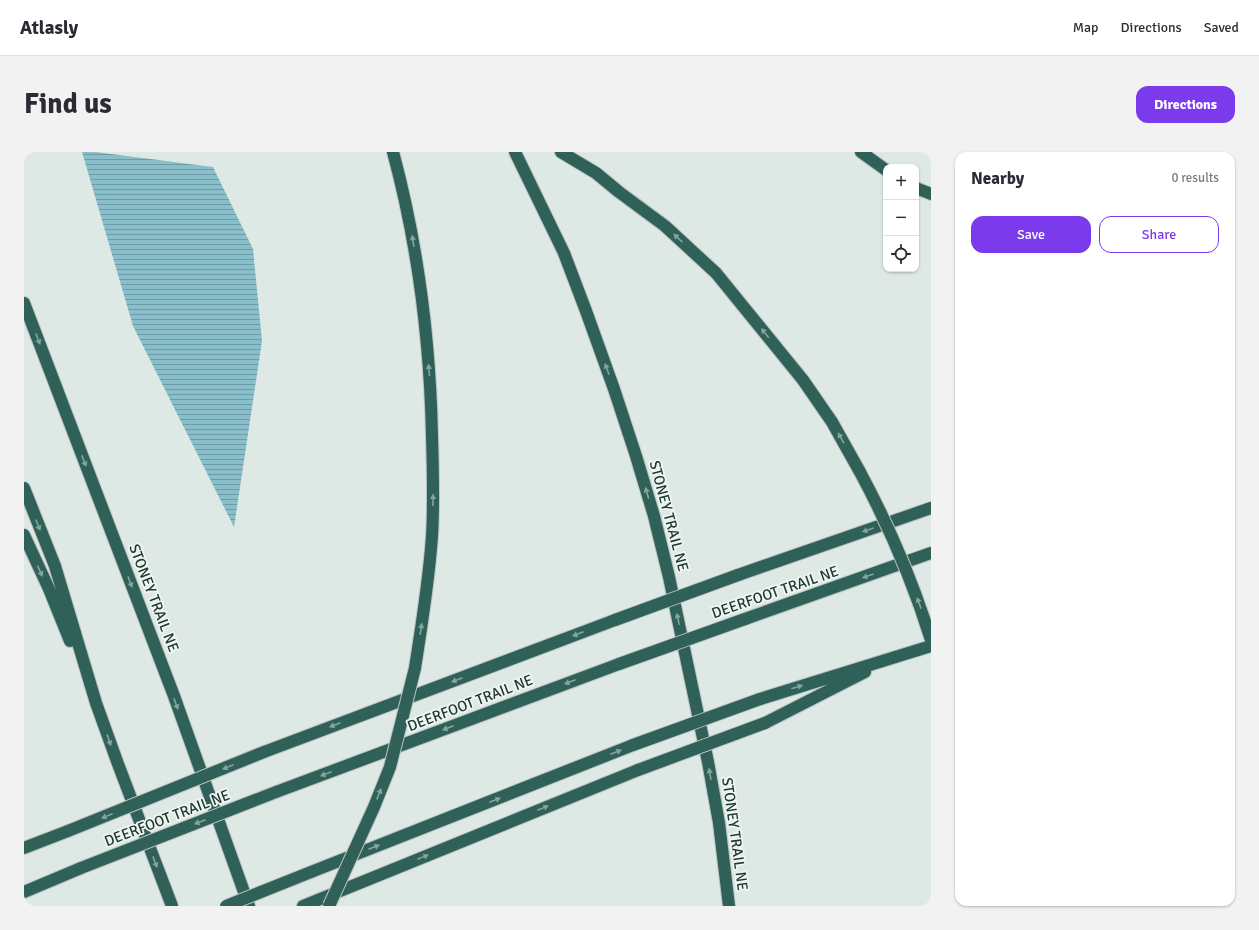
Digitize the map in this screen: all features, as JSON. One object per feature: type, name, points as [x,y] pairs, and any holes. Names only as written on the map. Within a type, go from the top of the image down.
[{"type":"highway","points":[[326,902],[374,807],[390,766],[415,668],[426,603],[432,535],[433,466],[431,394],[425,317],[411,228],[393,152]]},
{"type":"highway","name":"STONEY TRAIL NE","points":[[515,152],[564,253],[578,289],[614,389],[654,516],[669,576],[708,762],[719,823],[729,906]]},
{"type":"highway","points":[[861,152],[883,168]]},
{"type":"highway","points":[[562,153],[596,173],[665,226],[716,272],[803,380],[832,422],[860,472],[895,543],[910,579],[931,640]]},
{"type":"highway","points":[[919,189],[931,194]]},
{"type":"highway","name":"STONEY TRAIL NE","points":[[24,303],[174,696],[249,906]]},
{"type":"highway","points":[[24,488],[55,566],[96,703]]},
{"type":"highway","points":[[24,848],[264,752],[615,620],[738,575],[931,508]]},
{"type":"highway","points":[[24,535],[49,589],[96,703],[172,906]]},
{"type":"highway","name":"DEERFOOT TRAIL NE","points":[[24,892],[81,868],[276,792],[619,664],[931,553]]},
{"type":"highway","points":[[226,906],[634,745],[760,699],[931,646]]},
{"type":"highway","points":[[303,906],[326,902],[638,770],[765,723],[897,656]]},
{"type":"water","points":[[82,152],[96,152],[213,167],[253,249],[262,341],[234,527],[133,326]]}]
